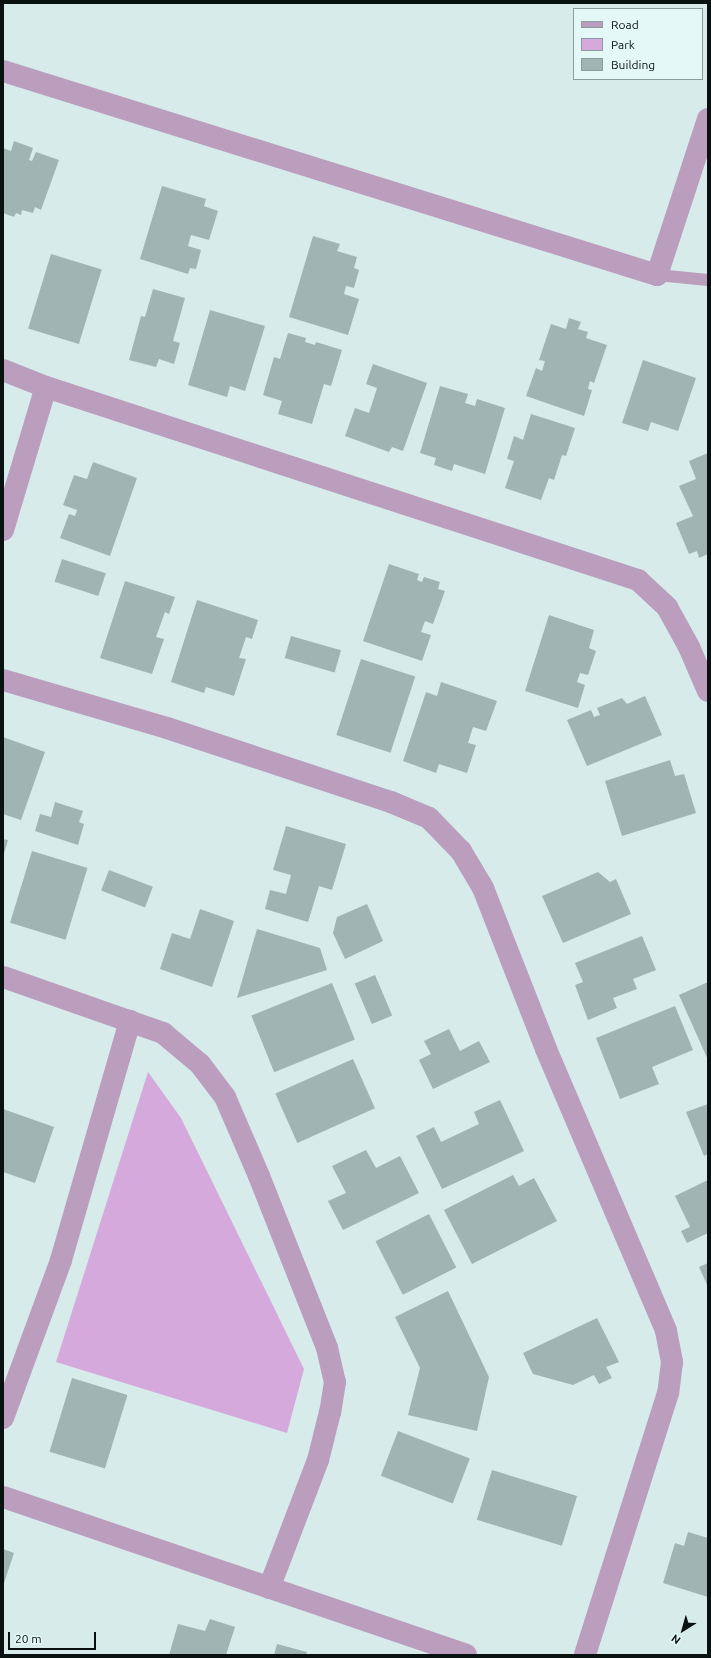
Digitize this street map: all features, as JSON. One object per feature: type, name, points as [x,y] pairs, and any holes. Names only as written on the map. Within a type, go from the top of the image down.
[{"type":"street","points":[[3,71],[657,275],[708,119]]},
{"type":"street","points":[[3,370],[46,386],[638,580],[666,607],[690,647],[708,691]]},
{"type":"street","points":[[3,530],[46,386]]},
{"type":"street","points":[[3,680],[167,728],[391,802],[430,818],[461,851],[482,888],[546,1049],[663,1324],[672,1362],[668,1393],[586,1655]]},
{"type":"street","points":[[3,977],[163,1033],[200,1064],[224,1097],[259,1176],[327,1348],[335,1382],[330,1412],[318,1460],[269,1588]]},
{"type":"street","points":[[3,1418],[61,1260],[130,1021]]},
{"type":"street","points":[[3,1497],[466,1655]]},
{"type":"lane","points":[[657,275],[708,280]]},
{"type":"green space","points":[[148,1072],[181,1118],[304,1369],[287,1433],[56,1362]]},
{"type":"building","points":[[14,141],[33,148],[29,160],[32,161],[36,152],[59,160],[41,210],[35,207],[33,213],[22,210],[21,215],[16,213],[14,217],[3,213],[3,148],[11,151]]},
{"type":"building","points":[[162,186],[206,199],[204,206],[218,211],[209,240],[191,235],[188,246],[201,250],[196,269],[190,268],[188,274],[140,259]]},
{"type":"building","points":[[313,236],[340,244],[337,251],[357,257],[354,268],[359,270],[354,288],[346,286],[344,294],[359,299],[348,335],[289,317]]},
{"type":"building","points":[[51,254],[102,269],[79,344],[28,329]]},
{"type":"building","points":[[153,289],[185,298],[173,341],[180,343],[174,364],[159,359],[156,367],[129,360],[141,316],[145,317]]},
{"type":"building","points":[[210,310],[265,326],[245,391],[230,386],[227,397],[188,385]]},
{"type":"building","points":[[569,318],[581,322],[578,329],[588,332],[586,338],[607,345],[594,383],[590,381],[588,389],[592,390],[584,416],[526,396],[536,368],[542,371],[545,361],[539,360],[551,324],[566,329]]},
{"type":"building","points":[[288,333],[306,338],[305,342],[315,345],[316,342],[342,350],[331,386],[324,384],[312,424],[278,414],[282,401],[263,395],[274,357],[280,359]]},
{"type":"building","points":[[643,360],[696,378],[678,431],[651,422],[648,431],[622,423]]},
{"type":"building","points":[[373,364],[427,383],[403,451],[392,447],[389,452],[345,436],[355,408],[369,413],[377,388],[366,384]]},
{"type":"building","points":[[440,386],[468,394],[465,403],[475,406],[477,399],[505,408],[485,474],[454,464],[452,471],[434,465],[436,458],[420,453]]},
{"type":"building","points":[[531,414],[575,428],[566,456],[562,455],[554,480],[549,478],[541,500],[505,488],[514,461],[507,459],[514,436],[523,440]]},
{"type":"building","points":[[708,453],[708,554],[699,558],[697,551],[689,554],[676,523],[693,516],[679,486],[696,479],[689,461]]},
{"type":"building","points":[[93,462],[137,478],[110,556],[60,538],[69,514],[75,516],[77,510],[63,505],[74,475],[87,479]]},
{"type":"building","points":[[62,559],[106,573],[98,596],[55,582]]},
{"type":"building","points":[[389,564],[419,574],[417,580],[422,582],[424,577],[440,582],[438,589],[445,591],[433,624],[425,621],[421,632],[431,635],[422,661],[363,641]]},
{"type":"building","points":[[125,581],[175,597],[169,614],[165,612],[156,637],[164,639],[152,674],[100,658]]},
{"type":"building","points":[[197,600],[258,620],[252,639],[246,637],[239,658],[246,659],[234,696],[206,687],[204,693],[171,682]]},
{"type":"building","points":[[549,615],[594,630],[589,648],[596,651],[588,675],[580,673],[577,682],[585,685],[578,708],[525,691]]},
{"type":"building","points":[[291,636],[341,650],[335,672],[285,658]]},
{"type":"building","points":[[361,659],[415,677],[390,753],[336,735]]},
{"type":"building","points":[[441,682],[497,701],[486,731],[473,727],[468,743],[476,745],[467,773],[439,764],[436,773],[403,761],[426,692],[437,696]]},
{"type":"building","points":[[645,696],[662,735],[587,766],[567,720],[591,710],[594,717],[600,715],[597,708],[622,698],[627,704]]},
{"type":"building","points":[[3,737],[45,752],[21,820],[3,814]]},
{"type":"building","points":[[670,760],[675,776],[684,774],[696,813],[622,836],[605,781]]},
{"type":"building","points":[[55,802],[83,811],[79,822],[84,824],[78,845],[35,831],[40,814],[51,817]]},
{"type":"building","points":[[286,826],[346,844],[332,890],[319,886],[308,922],[265,909],[270,890],[286,894],[291,875],[273,870]]},
{"type":"building","points":[[3,839],[8,840],[3,857]]},
{"type":"building","points":[[32,851],[87,868],[66,940],[10,923]]},
{"type":"building","points":[[109,870],[153,887],[145,907],[101,891]]},
{"type":"building","points":[[598,872],[610,882],[616,879],[631,914],[563,943],[542,896]]},
{"type":"building","points":[[367,904],[383,941],[345,959],[333,933],[337,917]]},
{"type":"building","points":[[200,909],[234,921],[212,987],[160,969],[172,933],[190,939]]},
{"type":"building","points":[[257,929],[320,948],[327,970],[237,998]]},
{"type":"building","points":[[642,936],[656,970],[633,979],[637,989],[613,998],[617,1008],[588,1020],[575,985],[583,982],[575,963]]},
{"type":"building","points":[[375,975],[392,1016],[372,1024],[355,984]]},
{"type":"building","points":[[708,982],[708,1060],[679,995]]},
{"type":"building","points":[[332,983],[355,1040],[274,1072],[251,1016]]},
{"type":"building","points":[[675,1006],[693,1050],[652,1067],[659,1084],[620,1099],[596,1038]]},
{"type":"building","points":[[449,1029],[460,1051],[479,1041],[490,1062],[433,1089],[419,1060],[431,1054],[424,1041]]},
{"type":"building","points":[[353,1059],[375,1108],[297,1143],[275,1094]]},
{"type":"building","points":[[500,1100],[524,1151],[442,1189],[416,1136],[434,1127],[441,1142],[479,1124],[474,1112]]},
{"type":"building","points":[[708,1104],[708,1154],[704,1156],[686,1112]]},
{"type":"building","points":[[3,1109],[54,1127],[35,1183],[3,1172]]},
{"type":"building","points":[[366,1150],[376,1168],[400,1156],[419,1193],[343,1230],[328,1201],[346,1193],[332,1166]]},
{"type":"building","points":[[513,1175],[519,1186],[534,1178],[557,1221],[472,1264],[444,1210]]},
{"type":"building","points":[[708,1180],[708,1233],[687,1243],[681,1231],[690,1227],[675,1196]]},
{"type":"building","points":[[429,1214],[456,1267],[403,1295],[376,1241]]},
{"type":"building","points":[[708,1263],[708,1287],[699,1267]]},
{"type":"building","points":[[448,1291],[489,1377],[477,1431],[408,1415],[420,1368],[395,1317]]},
{"type":"building","points":[[597,1318],[619,1362],[606,1367],[612,1378],[599,1384],[594,1375],[573,1385],[533,1374],[523,1353]]},
{"type":"building","points":[[72,1378],[127,1395],[105,1469],[49,1452]]},
{"type":"building","points":[[398,1431],[470,1459],[453,1503],[381,1476]]},
{"type":"building","points":[[492,1470],[577,1496],[562,1546],[477,1520]]},
{"type":"building","points":[[688,1532],[708,1538],[708,1597],[663,1583],[675,1543],[684,1546]]},
{"type":"building","points":[[3,1549],[14,1553],[3,1586]]},
{"type":"building","points":[[210,1619],[235,1627],[226,1655],[169,1655],[178,1624],[205,1631]]},
{"type":"building","points":[[277,1644],[307,1652],[306,1655],[274,1655]]}]
